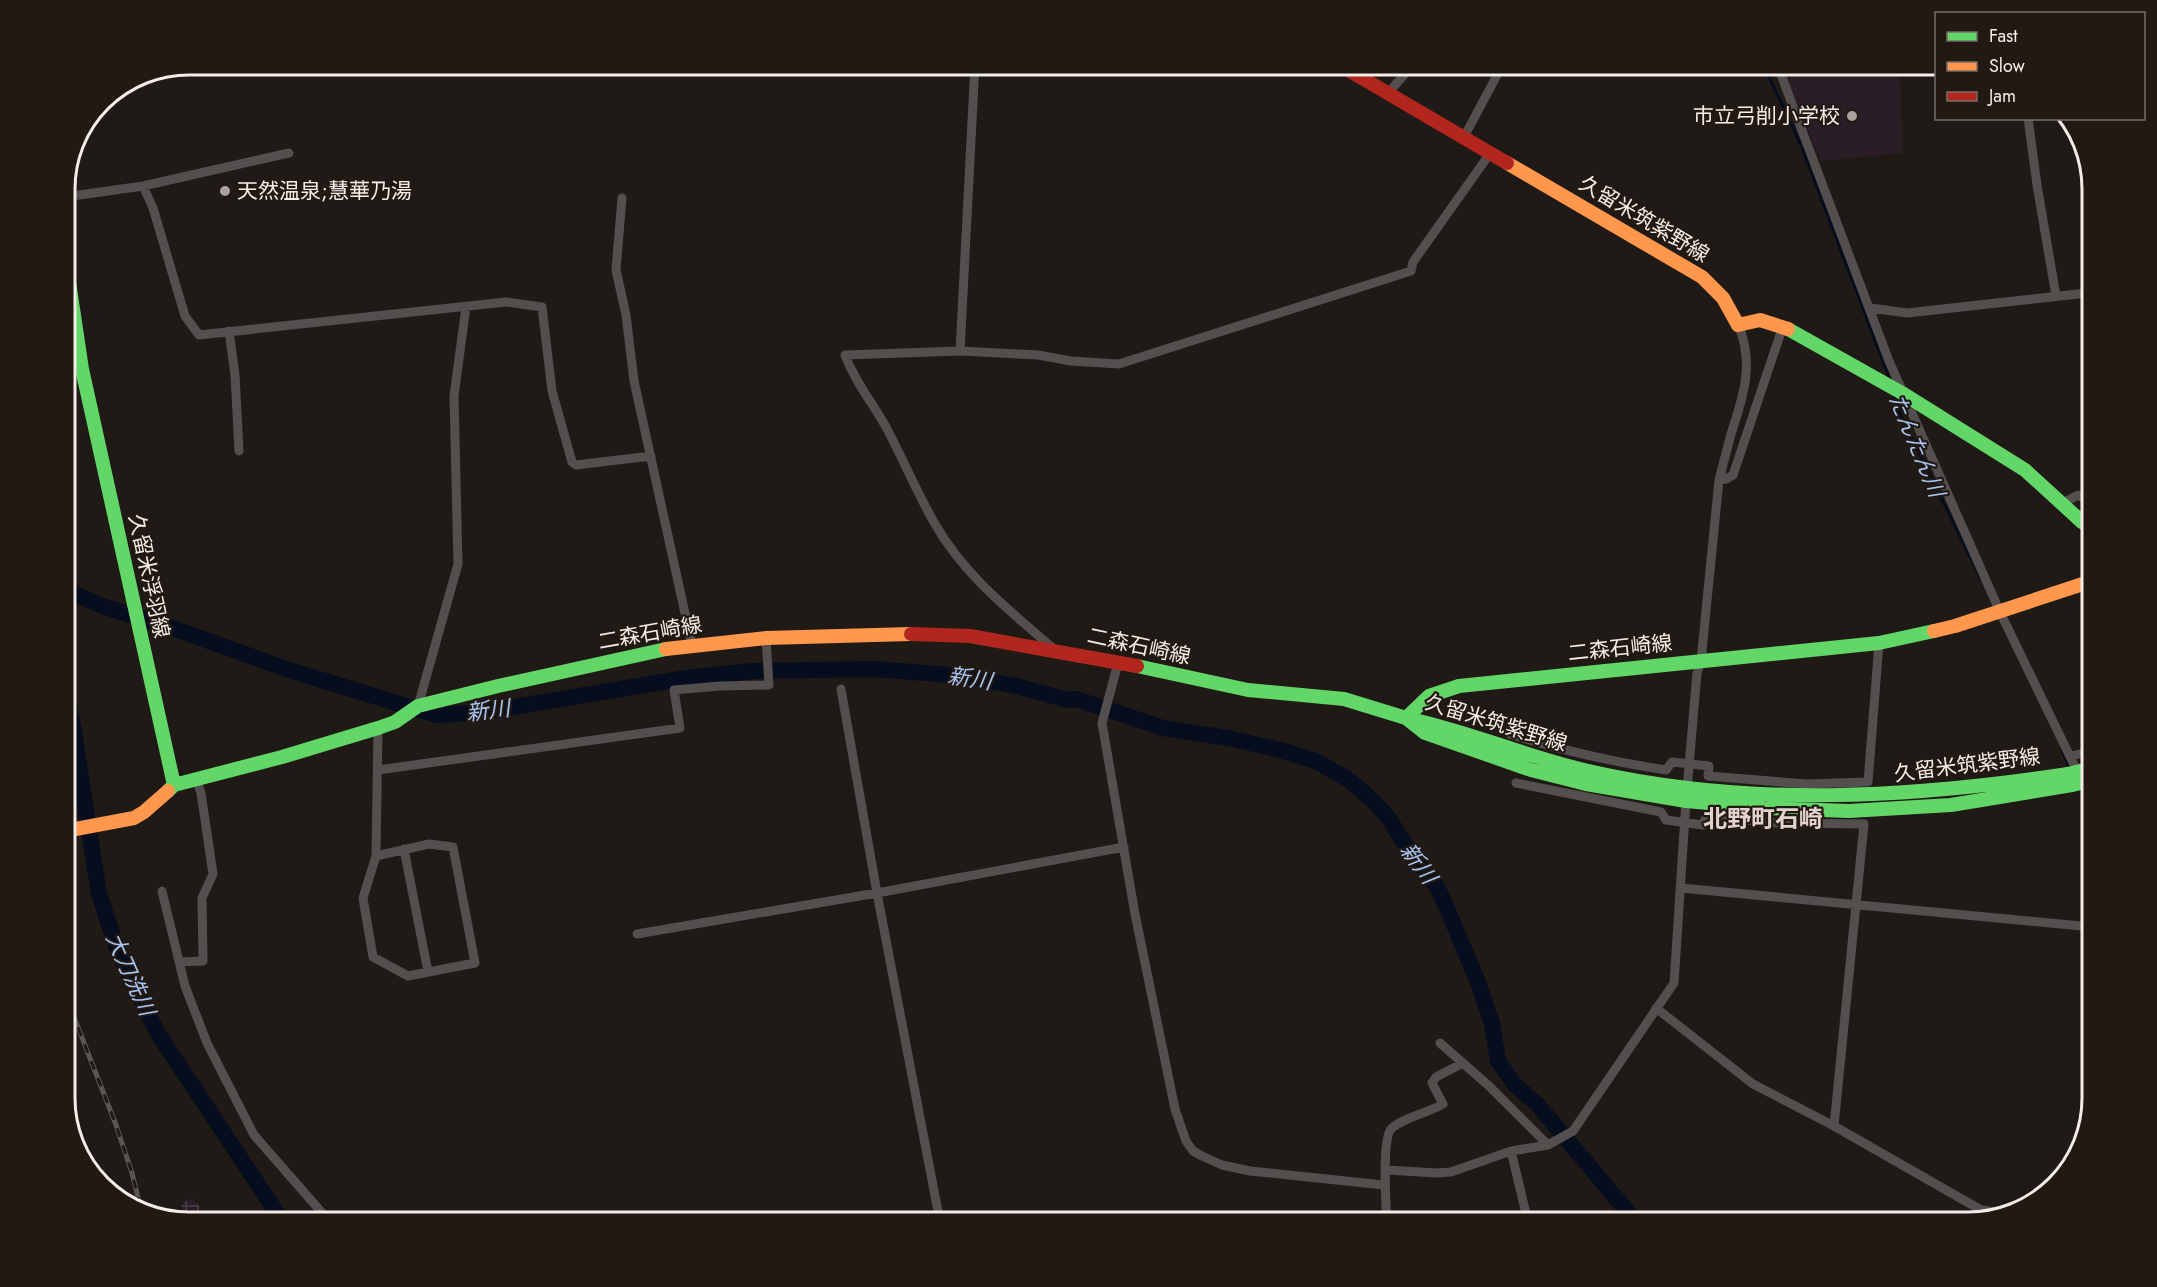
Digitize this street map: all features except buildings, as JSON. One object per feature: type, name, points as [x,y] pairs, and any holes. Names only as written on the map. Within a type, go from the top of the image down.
[{"type":"main road","name":"久留米筑紫野線","points":[[1357,75],[1702,277],[1723,298],[1738,325]]},
{"type":"main road","points":[[1738,325],[1758,318],[1783,326],[1903,393],[2025,470],[2082,522]]},
{"type":"main road","name":"久留米浮羽線","points":[[75,327],[82,369],[174,786]]},
{"type":"main road","name":"二森石崎線","points":[[174,786],[282,758],[378,728],[395,722],[418,706],[498,686],[692,645],[766,638],[948,634],[970,636],[1161,670],[1248,690],[1344,699],[1406,718],[1429,696],[1459,686],[1879,643],[1955,626],[2082,584]]},
{"type":"main road","name":"久留米筑紫野線","points":[[1406,718],[1430,723],[1548,761],[1687,795],[1848,797],[1921,794],[1982,787],[2082,781]]},
{"type":"main road","name":"久留米筑紫野線","points":[[2070,780],[2082,773]]},
{"type":"main road","points":[[75,829],[134,818],[174,786]]},
{"type":"street","points":[[960,351],[974,75]]},
{"type":"street","points":[[1388,93],[1404,75]]},
{"type":"street","points":[[1464,137],[1497,75]]},
{"type":"street","points":[[1781,75],[1903,393],[2000,612],[2082,778]]},
{"type":"street","points":[[2028,120],[2056,296]]},
{"type":"street","points":[[1056,651],[989,593],[960,560],[935,525],[885,424],[860,388],[845,355],[960,351],[1038,355],[1071,361],[1119,364],[1411,271],[1413,262],[1491,152]]},
{"type":"street","points":[[75,195],[143,186],[289,153]]},
{"type":"street","points":[[143,186],[153,208],[185,316],[199,334],[506,302],[542,306],[552,391],[572,462],[576,465],[651,456]]},
{"type":"street","points":[[622,198],[616,270],[626,315],[634,381],[692,645]]},
{"type":"street","points":[[1871,308],[1907,313],[2082,293]]},
{"type":"street","points":[[418,706],[458,564],[454,396],[466,307]]},
{"type":"street","points":[[1386,1170],[1451,1172],[1511,1151],[1548,1145],[1573,1131],[1674,983],[1697,673],[1701,661],[1719,480],[1744,395],[1747,377],[1744,343],[1738,325]]},
{"type":"street","points":[[1719,480],[1733,475],[1783,326]]},
{"type":"street","points":[[229,331],[235,375],[239,451]]},
{"type":"street","points":[[2063,503],[2078,495],[2082,497]]},
{"type":"street","points":[[378,770],[680,728],[674,690],[769,685],[766,638]]},
{"type":"street","points":[[1509,734],[1552,748],[1612,762],[1666,770],[1672,762],[1709,766],[1708,776],[1806,784],[1868,783],[1879,643]]},
{"type":"street","points":[[1118,663],[1102,723],[1174,1109],[1186,1141],[1193,1150],[1222,1165],[1250,1171],[1384,1185]]},
{"type":"street","points":[[841,689],[877,893],[938,1212]]},
{"type":"street","points":[[376,856],[429,844],[453,847],[475,963],[408,976],[373,957],[363,898],[376,856],[378,728]]},
{"type":"street","points":[[2072,756],[2082,754]]},
{"type":"street","points":[[179,962],[203,962],[202,898],[213,874],[201,793],[196,779]]},
{"type":"street","points":[[1516,783],[1661,812],[1666,820],[1703,825],[1706,817],[1778,823],[1864,824],[1834,1126]]},
{"type":"street","points":[[637,934],[877,893],[1124,847]]},
{"type":"street","points":[[404,849],[428,972]]},
{"type":"street","points":[[1681,888],[2082,926]]},
{"type":"street","points":[[162,891],[185,986],[207,1043],[254,1135],[321,1212]]},
{"type":"street","points":[[1656,1008],[1753,1084],[1834,1126],[1985,1211]]},
{"type":"street","points":[[1440,1043],[1489,1086],[1548,1145]]},
{"type":"street","points":[[1386,1212],[1384,1185],[1387,1138],[1391,1130],[1443,1104],[1432,1083],[1436,1077],[1463,1063]]},
{"type":"street","points":[[1511,1151],[1526,1212]]},
{"type":"shaded area","name":"市立弓削小学校","points":[[1784,75],[1900,75],[1903,153],[1821,161]]},
{"type":"shaded area","points":[[193,1198],[204,1212],[180,1211],[183,1202]]},
{"type":"waterway","name":"たんたん川","points":[[1768,75],[1801,145],[1890,380]]},
{"type":"waterway","name":"たんたん川","points":[[1894,395],[1898,410],[1982,581]]},
{"type":"waterway","name":"新川","points":[[75,594],[105,607],[167,626],[289,670],[436,715],[477,713],[686,678],[753,671],[875,669],[963,676],[1016,686],[1068,700],[1076,699],[1163,728],[1228,738],[1316,761],[1349,780],[1373,801],[1388,817],[1437,887],[1477,980],[1492,1023],[1498,1061],[1515,1085],[1537,1104],[1628,1212]]},
{"type":"waterway","name":"大刀洗川","points":[[75,739],[99,894],[118,952],[158,1034],[276,1212]]},
{"type":"waterway","name":"たんたん川","points":[[2062,750],[2070,768]]},
{"type":"waterway","name":"たんたん川","points":[[2080,788],[2082,793]]},
{"type":"railway","points":[[75,1020],[116,1125],[139,1200]]},
{"type":"traffic: fast","points":[[75,322],[82,369],[174,785],[168,791]]},
{"type":"traffic: fast","points":[[1788,329],[1902,393],[2025,470],[2082,522]]},
{"type":"traffic: fast","points":[[1137,666],[1248,690],[1344,699],[1406,718],[1429,696],[1459,686],[1879,643],[1934,631]]},
{"type":"traffic: fast","points":[[174,785],[282,757],[378,728],[395,722],[418,706],[666,649]]},
{"type":"traffic: fast","points":[[1406,718],[1425,733],[1531,770],[1586,784],[1686,801],[1764,808],[1849,811],[1951,805],[2072,785]]},
{"type":"traffic: fast","points":[[1410,719],[1433,724],[1570,767],[1652,783],[1712,790],[1830,795],[1890,793],[1949,789],[2068,774]]},
{"type":"traffic: fast","points":[[2068,774],[2082,770]]},
{"type":"traffic: fast","points":[[2072,785],[2082,783]]},
{"type":"traffic: slow","points":[[1507,163],[1702,277],[1723,298],[1738,325],[1760,320],[1788,329]]},
{"type":"traffic: slow","points":[[1934,631],[2082,584]]},
{"type":"traffic: slow","points":[[666,649],[766,638],[911,634]]},
{"type":"traffic: slow","points":[[75,829],[134,818],[168,791]]},
{"type":"traffic: jam","points":[[1357,75],[1507,163]]},
{"type":"traffic: jam","points":[[911,634],[970,636],[1137,666]]},
{"type":"place","name":"市立弓削小学校","points":[[1852,116]]},
{"type":"place","name":"天然温泉;慧華乃湯","points":[[225,191]]},
{"type":"district","name":"北野町石崎","points":[[1763,819]]}]
